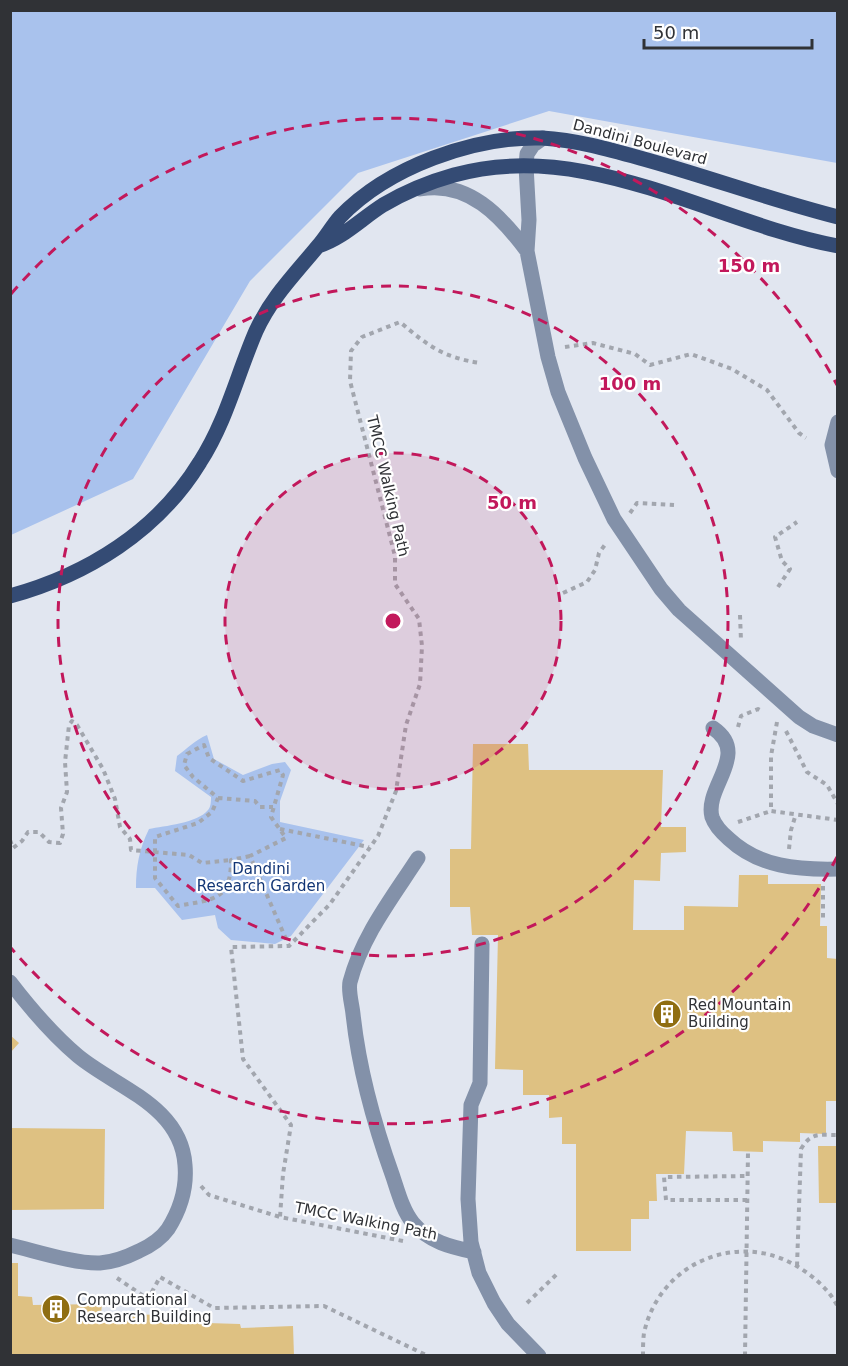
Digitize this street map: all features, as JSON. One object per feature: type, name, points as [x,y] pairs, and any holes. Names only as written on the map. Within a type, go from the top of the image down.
[{"type":"main road","name":"Dandini Boulevard","points":[[10,596],[55,582],[110,553],[140,531],[181,489],[200,463],[214,438],[257,330],[282,288],[340,217],[356,202],[403,172],[472,146],[498,141],[543,138],[597,146],[837,217]]},
{"type":"main road","name":"Dandini Boulevard","points":[[318,246],[336,239],[384,205],[430,182],[484,168],[526,166],[581,170],[621,180],[789,234],[837,246]]},
{"type":"lane","points":[[543,138],[533,145],[528,154],[526,166],[529,207],[527,251],[542,333],[558,392],[611,512],[654,580],[679,610],[798,717],[813,726],[837,735]]},
{"type":"lane","points":[[411,191],[441,188],[464,193],[493,211],[527,251]]},
{"type":"lane","points":[[837,422],[832,445],[837,471]]},
{"type":"lane","points":[[713,728],[722,734],[727,742],[726,765],[713,802],[712,811],[717,827],[744,850],[768,862],[795,869],[837,869]]},
{"type":"lane","points":[[418,858],[366,936],[349,984],[354,1020],[366,1090],[383,1151],[412,1222],[426,1236],[447,1246],[474,1252]]},
{"type":"lane","points":[[482,944],[480,1083],[471,1105],[468,1199],[474,1252],[479,1273],[499,1310],[508,1324],[539,1356]]},
{"type":"lane","points":[[10,982],[25,1001],[78,1056],[156,1108],[169,1121],[184,1154],[186,1169],[184,1196],[166,1232],[150,1246],[125,1258],[94,1262],[10,1245]]},
{"type":"path","name":"TMCC Walking Path","points":[[406,1241],[280,1217],[283,1174],[291,1125],[243,1059],[231,947],[289,946],[330,904],[378,836],[396,790],[406,725],[420,684],[422,646],[419,619],[395,584],[395,556],[350,381],[351,351],[362,337],[400,322],[429,346],[459,360],[481,363]]},
{"type":"path","points":[[555,348],[593,343],[635,354],[650,365],[691,354],[732,369],[767,390],[799,433],[806,438]]},
{"type":"path","points":[[778,587],[790,569],[782,561],[775,537],[796,522]]},
{"type":"path","points":[[740,615],[741,647]]},
{"type":"path","points":[[736,736],[741,716],[758,709],[766,713]]},
{"type":"path","points":[[771,811],[771,756],[777,722],[775,716],[784,725],[807,772],[827,785],[837,804]]},
{"type":"path","points":[[10,840],[13,848],[28,832],[39,832],[49,842],[60,843],[63,834],[61,808],[67,792],[65,762],[69,725],[72,721],[77,725],[104,769],[115,799],[120,827],[130,838],[131,850],[189,855],[202,864],[250,856],[286,838],[271,817],[283,775],[280,770],[243,781],[209,758],[204,745],[187,754],[184,765],[193,777],[218,798],[255,801],[260,807],[273,807]]},
{"type":"path","points":[[218,798],[212,812],[198,823],[155,837],[155,878],[178,906],[217,898],[227,888],[231,875],[231,860]]},
{"type":"path","points":[[733,826],[732,823],[771,811],[837,820]]},
{"type":"path","points":[[786,855],[789,855],[791,830],[796,814]]},
{"type":"path","points":[[279,829],[370,847]]},
{"type":"path","points":[[250,856],[289,946]]},
{"type":"path","points":[[823,882],[823,918]]},
{"type":"path","points":[[797,1266],[801,1149],[809,1138],[814,1136],[837,1135]]},
{"type":"path","points":[[745,1356],[748,1152]]},
{"type":"path","points":[[186,1169],[210,1196],[280,1217]]},
{"type":"path","points":[[747,1176],[664,1177],[666,1200],[747,1200]]},
{"type":"path","points":[[643,1356],[644,1334],[650,1314],[664,1290],[677,1276],[713,1256],[731,1251],[746,1250],[768,1253],[785,1259],[821,1284],[837,1307]]},
{"type":"path","points":[[94,1262],[148,1299],[160,1277],[214,1308],[324,1306],[428,1356]]},
{"type":"path","points":[[528,1303],[558,1273]]},
{"type":"green space","points":[[10,11],[837,11],[837,163],[549,111],[358,173],[250,281],[133,479],[11,535]]},
{"type":"green space","name":"Dandini Research Garden","points":[[207,735],[214,759],[243,775],[272,764],[285,762],[291,770],[280,801],[280,822],[364,840],[291,936],[275,944],[231,940],[218,928],[215,915],[182,920],[155,888],[136,888],[139,858],[149,829],[189,821],[203,814],[210,807],[211,797],[175,771],[177,756]]},
{"type":"building","name":"Red Mountain Building","points":[[473,744],[528,744],[529,770],[663,770],[661,827],[686,827],[686,852],[661,853],[660,881],[634,880],[633,930],[684,930],[684,906],[738,907],[739,875],[768,875],[768,884],[821,884],[820,926],[827,926],[827,958],[838,959],[838,1101],[826,1101],[826,1134],[800,1133],[800,1142],[763,1141],[763,1152],[733,1151],[732,1132],[686,1131],[684,1174],[656,1174],[657,1201],[649,1201],[649,1219],[631,1219],[631,1251],[576,1251],[576,1144],[562,1144],[562,1117],[549,1118],[549,1095],[523,1095],[523,1070],[495,1069],[498,935],[472,935],[470,907],[450,907],[450,849],[471,849]]},
{"type":"building","points":[[10,1035],[19,1043],[10,1053]]},
{"type":"building","points":[[10,1128],[105,1129],[104,1209],[10,1210]]},
{"type":"building","points":[[818,1146],[838,1146],[838,1203],[819,1203]]},
{"type":"building","name":"Computational Research Building","points":[[10,1263],[18,1263],[18,1296],[32,1297],[33,1305],[102,1304],[101,1314],[175,1315],[174,1322],[240,1324],[241,1328],[293,1326],[294,1356],[10,1356]]},
{"type":"place","name":"Red Mountain Building","points":[[667,1014]]},
{"type":"place","name":"Computational Research Building","points":[[56,1309]]}]
